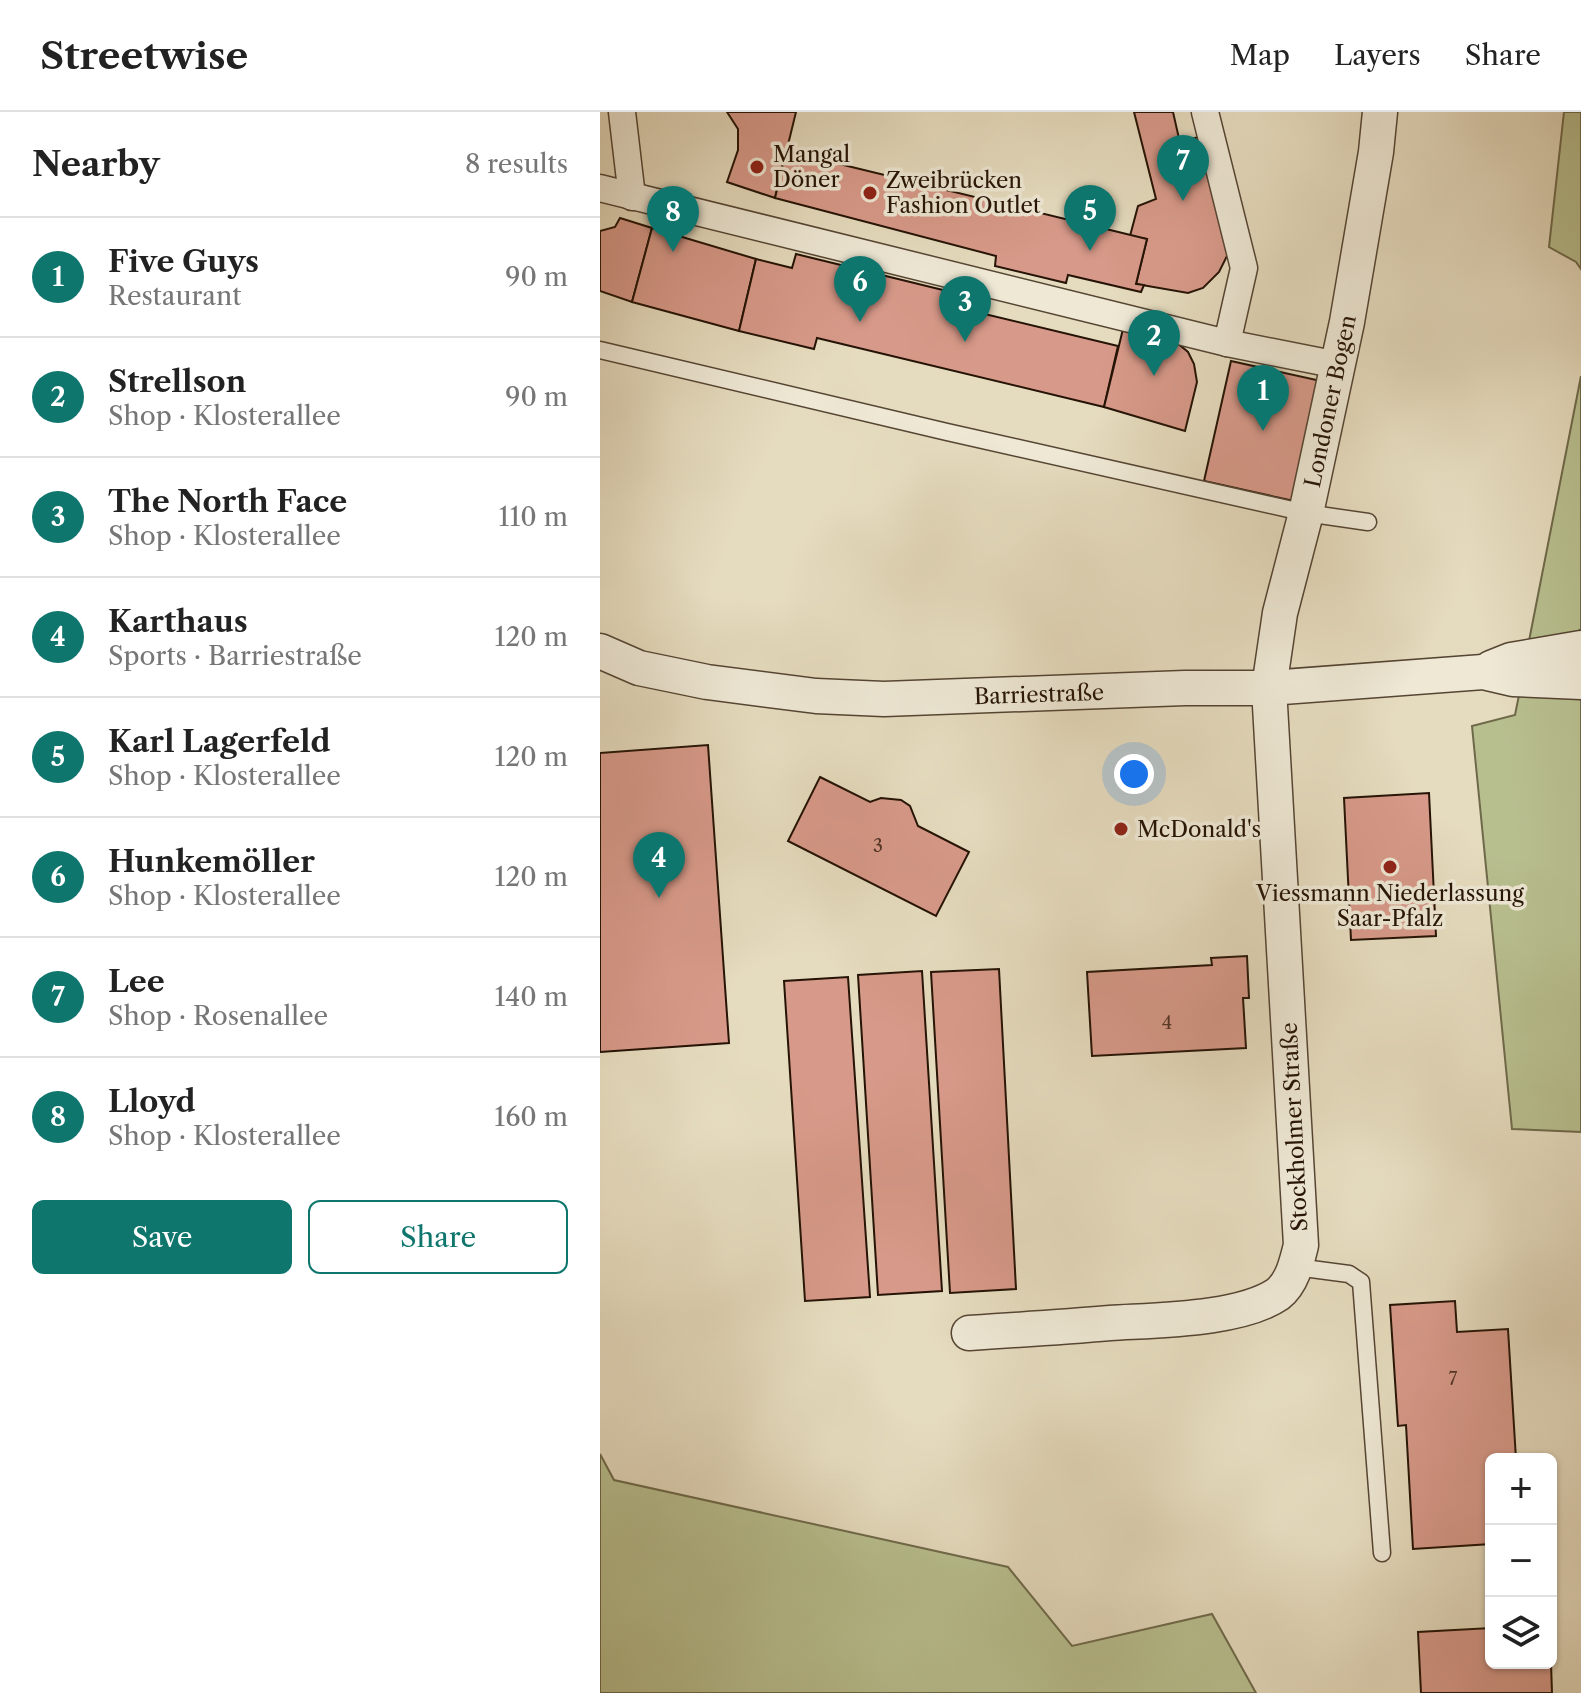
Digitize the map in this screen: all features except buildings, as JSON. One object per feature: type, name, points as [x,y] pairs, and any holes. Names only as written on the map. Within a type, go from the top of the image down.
[{"type":"street","points":[[622,112],[632,197]]},
{"type":"street","points":[[1205,112],[1244,268],[1227,343]]},
{"type":"street","name":"Londoner Bogen","points":[[1269,688],[1280,613],[1306,513],[1338,365],[1376,152],[1380,112]]},
{"type":"street","points":[[600,188],[1227,343],[1338,365]]},
{"type":"street","name":"Barriestraße","points":[[600,651],[639,668],[707,682],[816,696],[884,699],[1269,688],[1483,672],[1513,679],[1580,656]]},
{"type":"street","name":"Stockholmer Straße","points":[[1269,688],[1301,1245],[1296,1267]]},
{"type":"street","points":[[969,1333],[1223,1313],[1261,1303],[1281,1292],[1296,1267]]},
{"type":"lane","points":[[600,350],[1306,513],[1368,522]]},
{"type":"lane","points":[[1296,1267],[1349,1274],[1361,1282],[1382,1553]]},
{"type":"green space","points":[[1564,112],[1581,112],[1581,269],[1576,262],[1549,247]]},
{"type":"green space","points":[[1581,376],[1581,629],[1574,634],[1528,646]]},
{"type":"green space","points":[[1519,695],[1581,697],[1581,1132],[1512,1129],[1472,726],[1515,715]]},
{"type":"green space","points":[[600,1454],[614,1480],[1008,1567],[1072,1646],[1212,1614],[1256,1693],[600,1693]]},
{"type":"place","name":"Mangal Döner","points":[[757,167]]},
{"type":"place","name":"Zweibrücken Fashion Outlet","points":[[870,193]]},
{"type":"place","name":"Lee","points":[[1183,201]]},
{"type":"place","name":"Karl Lagerfeld","points":[[1090,251]]},
{"type":"place","name":"Lloyd","points":[[673,252]]},
{"type":"place","name":"Hunkemöller","points":[[860,322]]},
{"type":"place","name":"The North Face","points":[[965,342]]},
{"type":"place","name":"Strellson","points":[[1154,376]]},
{"type":"place","name":"Five Guys","points":[[1263,431]]},
{"type":"place","name":"McDonald's","points":[[1121,829]]},
{"type":"place","name":"Viessmann Niederlassung Saar-Pfalz","points":[[1390,867]]},
{"type":"place","name":"Karthaus","points":[[659,898]]}]
